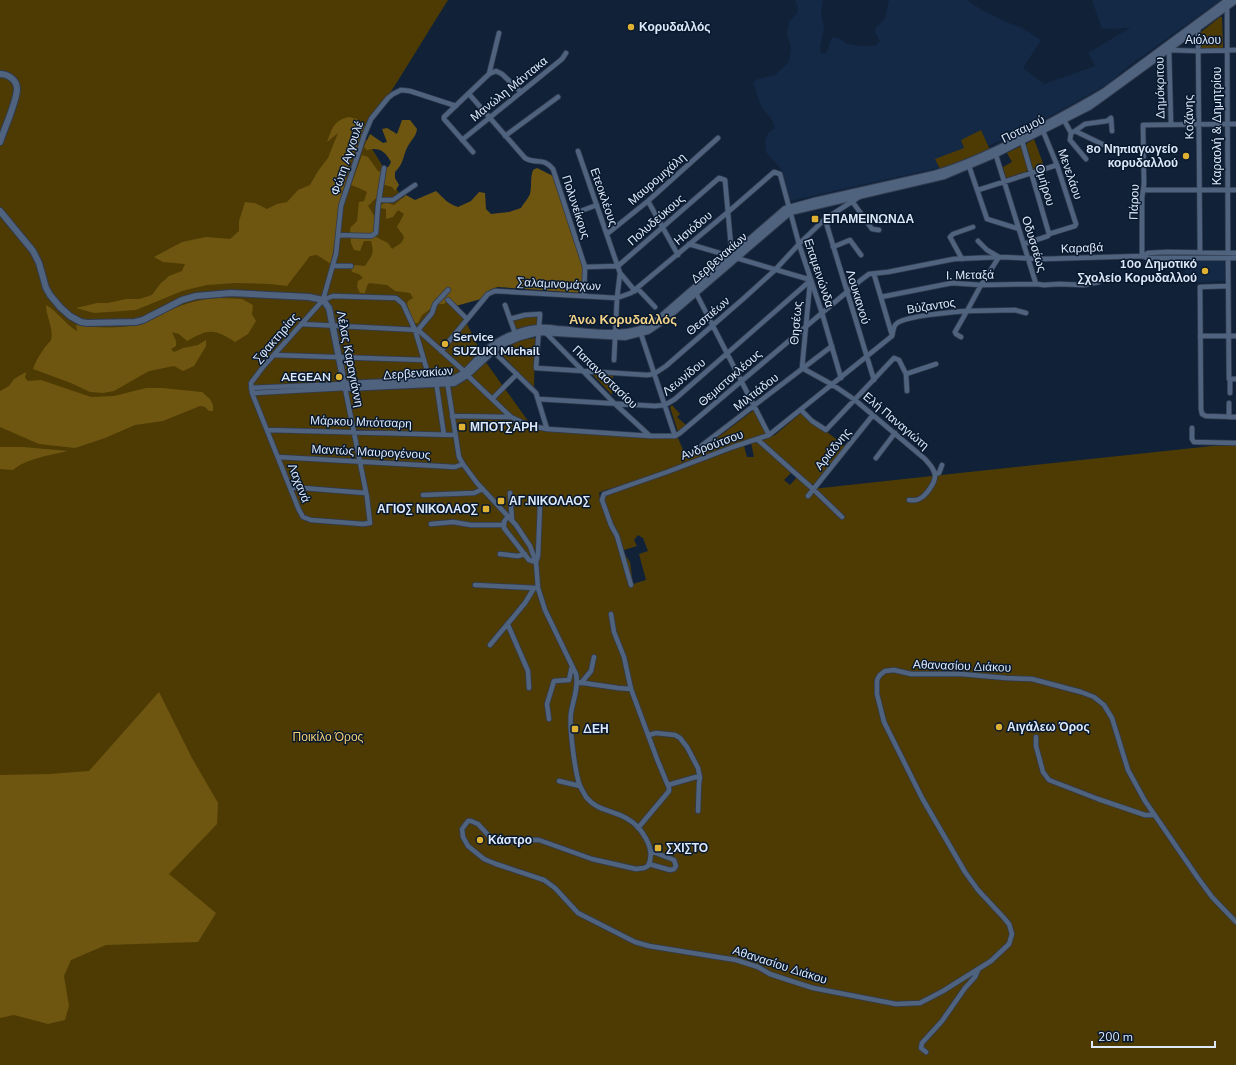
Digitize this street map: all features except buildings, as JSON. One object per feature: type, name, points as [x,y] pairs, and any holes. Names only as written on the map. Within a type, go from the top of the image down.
[{"type":"street","name":"Ποταμού","points":[[789,210],[935,179],[969,166],[1101,94],[1227,2],[1236,0]]},
{"type":"street","name":"Ποταμού","points":[[789,210],[951,169],[1022,141],[1103,98],[1198,29],[1227,2]]},
{"type":"street","name":"Καραολή & Δημητρίου","points":[[1227,2],[1227,190],[1230,393]]},
{"type":"street","name":"Κοζάνης","points":[[1198,29],[1200,252]]},
{"type":"street","points":[[489,74],[499,33]]},
{"type":"street","name":"Αιόλου","points":[[1169,50],[1236,50]]},
{"type":"street","name":"Δημόκριτου","points":[[1169,50],[1171,125]]},
{"type":"street","name":"Μανώλη Μάντακα","points":[[462,140],[562,59],[566,53]]},
{"type":"street","points":[[472,152],[444,118],[489,74],[496,71],[498,71],[521,92]]},
{"type":"street","points":[[0,74],[11,78],[17,89],[15,101],[0,142]]},
{"type":"street","name":"Φώτη Αγγουλέ","points":[[323,300],[336,254],[341,206],[371,119],[384,102],[393,94],[401,90],[406,90],[456,106]]},
{"type":"street","name":"Πολυνείκους","points":[[469,94],[525,158],[545,162],[553,169],[585,267],[584,296]]},
{"type":"street","points":[[505,136],[558,97]]},
{"type":"street","points":[[1086,159],[1070,140],[1073,132],[1085,124],[1107,121],[1111,118],[1112,131]]},
{"type":"street","points":[[1064,120],[1073,132],[1104,145]]},
{"type":"street","points":[[1171,125],[1236,124]]},
{"type":"street","name":"Πάρου","points":[[1142,256],[1144,125],[1171,125]]},
{"type":"street","name":"Μενελάου","points":[[1043,130],[1057,165],[1076,224],[1075,226],[1049,234]]},
{"type":"street","name":"Μαυρομιχάλη","points":[[607,234],[648,201],[718,138]]},
{"type":"street","name":"Ομήρου","points":[[1022,141],[1049,234]]},
{"type":"street","name":"Ετεοκλέους","points":[[578,151],[620,273],[655,307]]},
{"type":"street","name":"Οδυσσέως","points":[[995,152],[1036,284],[1084,285],[1099,282]]},
{"type":"street","points":[[978,190],[1057,165]]},
{"type":"street","points":[[969,166],[987,219],[1020,229]]},
{"type":"street","points":[[338,235],[374,235],[377,230],[379,200],[384,168]]},
{"type":"street","name":"Ησιόδου","points":[[617,298],[636,290],[774,172],[780,174]]},
{"type":"street","name":"Επαμεινώνδα","points":[[780,174],[798,244],[822,313],[841,378]]},
{"type":"street","name":"Πολυδεύκους","points":[[618,266],[719,178],[725,180],[728,212]]},
{"type":"street","points":[[379,200],[393,200],[415,185]]},
{"type":"street","points":[[1144,190],[1236,190]]},
{"type":"street","name":"Θεσπιέων","points":[[654,374],[666,366],[775,270],[798,244],[825,219],[862,195]]},
{"type":"street","points":[[648,201],[678,254]]},
{"type":"street","points":[[852,201],[872,229],[879,230]]},
{"type":"street","points":[[575,213],[597,205]]},
{"type":"street","name":"Δερβενακίων","points":[[252,391],[459,381],[490,347],[516,334],[539,330],[616,335],[625,337],[641,334],[658,325],[696,293],[733,258],[738,250],[789,210]]},
{"type":"street","name":"Δερβενακίων","points":[[466,374],[493,351],[516,338],[539,330],[546,333],[616,335],[632,332],[650,325],[733,258],[789,210]]},
{"type":"street","name":"Λέλας Καραγιάννη","points":[[0,211],[33,252],[39,263],[46,288],[50,294],[65,312],[81,322],[135,322],[182,300],[196,296],[230,293],[309,297],[323,300],[328,308],[345,386],[366,493],[370,523]]},
{"type":"street","points":[[728,212],[731,246],[732,249],[738,250]]},
{"type":"street","name":"Λουκιανού","points":[[825,219],[874,380]]},
{"type":"street","points":[[962,259],[950,237],[973,227]]},
{"type":"street","points":[[1024,244],[1048,236],[1049,234]]},
{"type":"street","points":[[833,247],[850,240],[861,254]]},
{"type":"street","points":[[978,241],[987,250],[999,257]]},
{"type":"street","points":[[689,244],[811,280]]},
{"type":"street","name":"Καραβά","points":[[1142,256],[1148,253],[1200,252],[1228,255],[1236,258]]},
{"type":"street","name":"Καραβά","points":[[999,257],[1043,259],[1142,256],[1148,258],[1164,258],[1228,255],[1236,252]]},
{"type":"street","name":"Θεμιστοκλέους","points":[[675,436],[806,325],[869,274],[944,261],[999,257]]},
{"type":"street","name":"Βύζαντος","points":[[892,336],[895,326],[899,322],[946,312],[967,311],[981,285],[999,257]]},
{"type":"street","points":[[333,266],[351,266]]},
{"type":"street","points":[[585,267],[618,266]]},
{"type":"street","points":[[614,360],[617,298],[620,273]]},
{"type":"street","points":[[874,274],[892,336]]},
{"type":"street","name":"Θησέως","points":[[802,368],[811,280]]},
{"type":"street","name":"Λεωνίδου","points":[[538,399],[655,406],[664,405],[675,399],[811,280]]},
{"type":"street","name":"Ι. Μεταξά","points":[[881,298],[952,283],[981,285],[1036,284]]},
{"type":"street","points":[[1228,286],[1200,287],[1201,409],[1202,414],[1206,416],[1236,417]]},
{"type":"street","points":[[416,330],[432,313],[435,304],[448,290]]},
{"type":"street","name":"Σαλαμινομάχων","points":[[467,319],[488,294],[498,291],[617,298]]},
{"type":"street","points":[[696,293],[769,435]]},
{"type":"street","points":[[323,300],[333,296],[396,298],[403,304],[416,330],[430,380]]},
{"type":"street","name":"Σφακτηρίας","points":[[252,391],[251,383],[254,379],[323,300]]},
{"type":"street","points":[[441,351],[467,319],[448,300]]},
{"type":"street","points":[[505,305],[516,334]]},
{"type":"street","points":[[961,337],[955,332],[967,311],[1015,310],[1026,313]]},
{"type":"street","points":[[510,319],[525,315],[540,314],[536,368],[647,375],[654,374]]},
{"type":"street","points":[[301,324],[416,330],[441,351],[511,417],[528,425],[547,429],[650,436],[675,436],[641,334]]},
{"type":"street","name":"Παπαναστασίου","points":[[546,333],[614,403],[650,436]]},
{"type":"street","name":"Ανδρούτσου","points":[[631,585],[617,536],[602,500],[604,494],[769,435],[892,336]]},
{"type":"street","points":[[1200,336],[1236,336]]},
{"type":"street","name":"Μιλτιάδου","points":[[692,453],[832,346]]},
{"type":"street","points":[[493,351],[536,393],[547,429]]},
{"type":"street","points":[[274,355],[424,360]]},
{"type":"street","points":[[801,410],[812,421],[826,430],[894,359],[897,358],[906,374],[907,390]]},
{"type":"street","points":[[906,374],[936,364]]},
{"type":"street","name":"Ελή Παναγιώτη","points":[[802,368],[833,385],[855,400],[925,459],[933,468],[935,474]]},
{"type":"street","points":[[492,399],[517,374]]},
{"type":"street","points":[[1229,379],[1236,379]]},
{"type":"street","name":"Δερβενακίων","points":[[345,386],[430,380],[436,382]]},
{"type":"street","points":[[447,381],[454,435],[459,457],[483,489],[510,518],[530,546],[536,562]]},
{"type":"street","points":[[436,382],[444,434]]},
{"type":"street","name":"Λαχανά","points":[[252,391],[303,517],[312,520],[363,524],[370,523]]},
{"type":"street","points":[[1229,403],[1229,417]]},
{"type":"street","name":"Αριάδνης","points":[[808,496],[873,415]]},
{"type":"street","points":[[452,416],[511,417]]},
{"type":"street","points":[[1192,428],[1192,439],[1194,442],[1236,442]]},
{"type":"street","name":"Μάρκου Μπότσαρη","points":[[267,430],[454,435]]},
{"type":"street","points":[[876,458],[895,434]]},
{"type":"street","points":[[757,439],[814,489],[842,517]]},
{"type":"street","name":"Μαντώς Μαυρογένους","points":[[278,457],[455,467],[463,464]]},
{"type":"street","points":[[909,500],[918,500],[925,495],[934,482],[935,474],[938,473],[942,465]]},
{"type":"street","points":[[290,487],[366,493]]},
{"type":"street","points":[[423,495],[474,493],[483,489]]},
{"type":"street","points":[[431,524],[453,522],[471,525],[503,525],[510,518],[510,493]]},
{"type":"street","points":[[540,504],[538,556],[536,562],[536,588],[579,683]]},
{"type":"street","points":[[503,525],[506,531],[525,554],[532,561],[536,562]]},
{"type":"street","points":[[500,554],[518,556],[525,554]]},
{"type":"street","points":[[475,585],[536,588]]},
{"type":"street","points":[[490,645],[508,625],[536,588]]},
{"type":"street","points":[[610,614],[614,632],[624,657],[631,688],[669,791],[638,828]]},
{"type":"street","points":[[508,625],[528,670],[529,688]]},
{"type":"street","points":[[594,657],[591,671],[579,683],[571,712],[571,732],[580,786],[593,804],[600,808],[624,816],[638,828],[646,839],[651,851],[649,864],[670,870],[674,869],[676,866],[674,860],[651,851]]},
{"type":"street","points":[[549,719],[547,704],[554,681],[569,680],[572,666]]},
{"type":"street","name":"Αθανασίου Διάκου","points":[[649,864],[644,868],[636,869],[592,859],[539,840],[499,842],[491,838],[478,824],[471,821],[466,823],[462,829],[463,837],[468,846],[484,859],[544,880],[555,888],[578,913],[605,928],[641,944],[736,960],[758,967],[777,977],[813,988],[896,1004],[913,1004],[927,1000],[978,970],[1006,949],[1012,939],[1012,930],[1009,924],[978,890],[965,872],[922,798],[884,722],[877,694],[877,681],[880,675],[885,671],[894,670],[911,674],[961,674],[1032,679],[1081,692],[1094,697],[1104,705],[1110,714],[1128,770],[1142,796],[1175,847],[1206,890],[1236,922]]},
{"type":"street","points":[[579,683],[618,688],[631,688]]},
{"type":"street","points":[[649,735],[656,733],[675,735],[680,738],[687,747],[698,768],[700,778],[698,811]]},
{"type":"street","points":[[1036,737],[1036,746],[1043,772],[1049,780],[1137,812],[1149,816],[1155,816]]},
{"type":"street","points":[[668,785],[696,777],[700,778]]},
{"type":"street","points":[[559,780],[580,786]]},
{"type":"street","points":[[926,1052],[921,1048],[922,1043],[942,1021],[965,988],[976,977],[978,970]]},
{"type":"shaded area","points":[[797,0],[823,0],[821,13],[824,27],[820,49],[821,53],[826,54],[832,37],[839,38],[847,44],[875,46],[880,41],[875,32],[876,27],[885,19],[889,0],[967,0],[982,10],[1022,28],[1041,40],[1023,68],[1044,84],[1095,66],[1088,53],[1130,28],[1102,29],[1092,0],[1221,0],[1130,65],[1108,84],[1029,128],[938,168],[789,201],[781,169],[766,152],[765,141],[768,133],[775,128],[772,120],[762,108],[753,83],[758,79],[775,75],[789,62],[791,48],[787,35],[789,22],[797,13],[798,7],[795,2]]},
{"type":"shaded area","points":[[349,117],[357,119],[365,126],[350,162],[338,212],[331,264],[317,255],[310,256],[287,286],[236,283],[207,285],[182,291],[136,310],[94,313],[76,308],[97,303],[108,303],[126,299],[139,299],[152,295],[160,284],[169,276],[182,271],[185,264],[163,262],[154,257],[182,242],[206,237],[230,239],[239,231],[239,221],[245,202],[255,203],[267,209],[277,204],[287,202],[298,190],[310,185],[328,158],[338,133],[327,142],[334,125],[340,120]]},
{"type":"shaded area","points":[[402,120],[410,120],[417,129],[415,136],[406,150],[402,162],[395,172],[395,178],[399,185],[395,191],[392,187],[381,184],[377,197],[368,206],[374,215],[376,237],[388,243],[392,249],[401,243],[404,238],[397,227],[404,214],[398,210],[393,217],[386,219],[386,209],[380,208],[382,204],[387,203],[394,205],[406,195],[415,200],[436,191],[448,202],[458,207],[471,201],[479,192],[485,193],[486,209],[491,214],[509,212],[521,208],[530,194],[532,173],[533,170],[537,168],[553,176],[583,267],[582,293],[498,287],[488,291],[481,299],[452,307],[446,302],[444,304],[437,304],[422,315],[418,323],[414,323],[407,304],[408,301],[413,298],[410,293],[395,291],[387,285],[369,283],[365,293],[360,293],[357,287],[358,281],[363,278],[359,274],[352,272],[351,268],[355,265],[365,266],[372,255],[373,249],[371,241],[364,241],[360,251],[354,250],[351,243],[350,228],[357,221],[359,202],[364,201],[367,192],[351,185],[362,155],[368,157],[378,171],[382,172],[389,166],[391,162],[384,153],[375,149],[367,150],[364,147],[370,134],[383,143],[387,142],[382,129],[387,128],[397,134]]},
{"type":"shaded area","name":"10ο Δημοτικό Σχολείο Κορυδαλλού","points":[[1226,259],[1225,281],[1185,283],[1185,261]]},
{"type":"shaded area","points":[[219,298],[242,299],[253,305],[252,314],[256,321],[248,334],[235,342],[216,332],[206,332],[187,341],[179,334],[172,332],[176,341],[176,346],[171,349],[174,352],[183,348],[198,345],[206,340],[206,346],[194,366],[183,371],[174,366],[149,371],[114,391],[103,393],[90,392],[71,383],[33,369],[52,336],[46,305],[77,331],[76,325],[110,327],[135,325],[199,300]]},
{"type":"shaded area","points":[[26,372],[25,378],[28,381],[41,380],[91,397],[114,396],[146,388],[202,392],[210,399],[213,405],[213,411],[209,411],[205,407],[200,406],[163,421],[135,425],[105,438],[75,448],[39,444],[0,427],[0,391],[9,386],[14,379]]},
{"type":"shaded area","points":[[0,447],[23,447],[68,451],[31,460],[13,470],[0,469]]},
{"type":"shaded area","points":[[159,692],[192,758],[218,803],[217,824],[169,874],[216,913],[198,942],[106,945],[71,960],[64,976],[69,1006],[65,1020],[48,1024],[14,1015],[0,1018],[0,775],[50,774],[89,771]]},
{"type":"green space","name":"Ποικίλο Όρος","points":[[0,0],[448,0],[392,90],[372,116],[363,134],[421,229],[485,361],[533,428],[543,431],[678,438],[684,452],[686,451],[691,458],[755,409],[767,434],[599,493],[618,545],[630,562],[633,584],[646,580],[639,554],[648,551],[643,538],[638,535],[634,540],[637,546],[624,550],[604,500],[605,496],[744,446],[747,457],[754,457],[751,443],[760,443],[793,471],[784,480],[790,485],[798,476],[812,489],[1212,446],[1236,445],[1236,1065],[0,1065]]},
{"type":"green space","points":[[1222,17],[1223,48],[1200,49],[1201,32]]},
{"type":"green space","points":[[981,130],[990,150],[941,171],[935,159],[964,148],[961,140]]},
{"type":"green space","points":[[1034,139],[1044,166],[1033,169],[1026,144]]},
{"type":"green space","points":[[1021,146],[1028,171],[1006,178],[1003,167],[1012,162],[1007,153]]},
{"type":"green space","points":[[526,317],[537,317],[537,326],[516,330],[513,321]]},
{"type":"green space","points":[[535,338],[534,388],[499,352],[521,340]]},
{"type":"green space","points":[[592,374],[613,375],[612,395]]},
{"type":"green space","points":[[672,405],[680,414],[677,417],[687,426],[678,432],[670,407]]},
{"type":"green space","points":[[802,412],[846,447],[815,485],[807,482],[761,441],[775,435]]},
{"type":"place","name":"Κορυδαλλός","points":[[631,27]]},
{"type":"place","name":"8ο Νηπιαγωγείο κορυδαλλού","points":[[1186,156]]},
{"type":"place","name":"ΕΠΑΜΕΙΝΩΝΔΑ","points":[[815,219]]},
{"type":"place","name":"10ο Δημοτικό Σχολείο Κορυδαλλού","points":[[1205,271]]},
{"type":"place","name":"Service SUZUKI Michail","points":[[445,344]]},
{"type":"place","name":"AEGEAN","points":[[339,377]]},
{"type":"place","name":"ΜΠΟΤΣΑΡΗ","points":[[462,427]]},
{"type":"place","name":"ΑΓ.ΝΙΚΟΛΑΟΣ","points":[[501,501]]},
{"type":"place","name":"ΑΓΙΟΣ ΝΙΚΟΛΑΟΣ","points":[[486,509]]},
{"type":"place","name":"Αιγάλεω Όρος","points":[[999,727]]},
{"type":"place","name":"ΔΕΗ","points":[[575,729]]},
{"type":"place","name":"Κάστρο","points":[[480,840]]},
{"type":"place","name":"ΣΧΙΣΤΟ","points":[[658,848]]},
{"type":"district","name":"Άνω Κορυδαλλός","points":[[623,320]]}]
